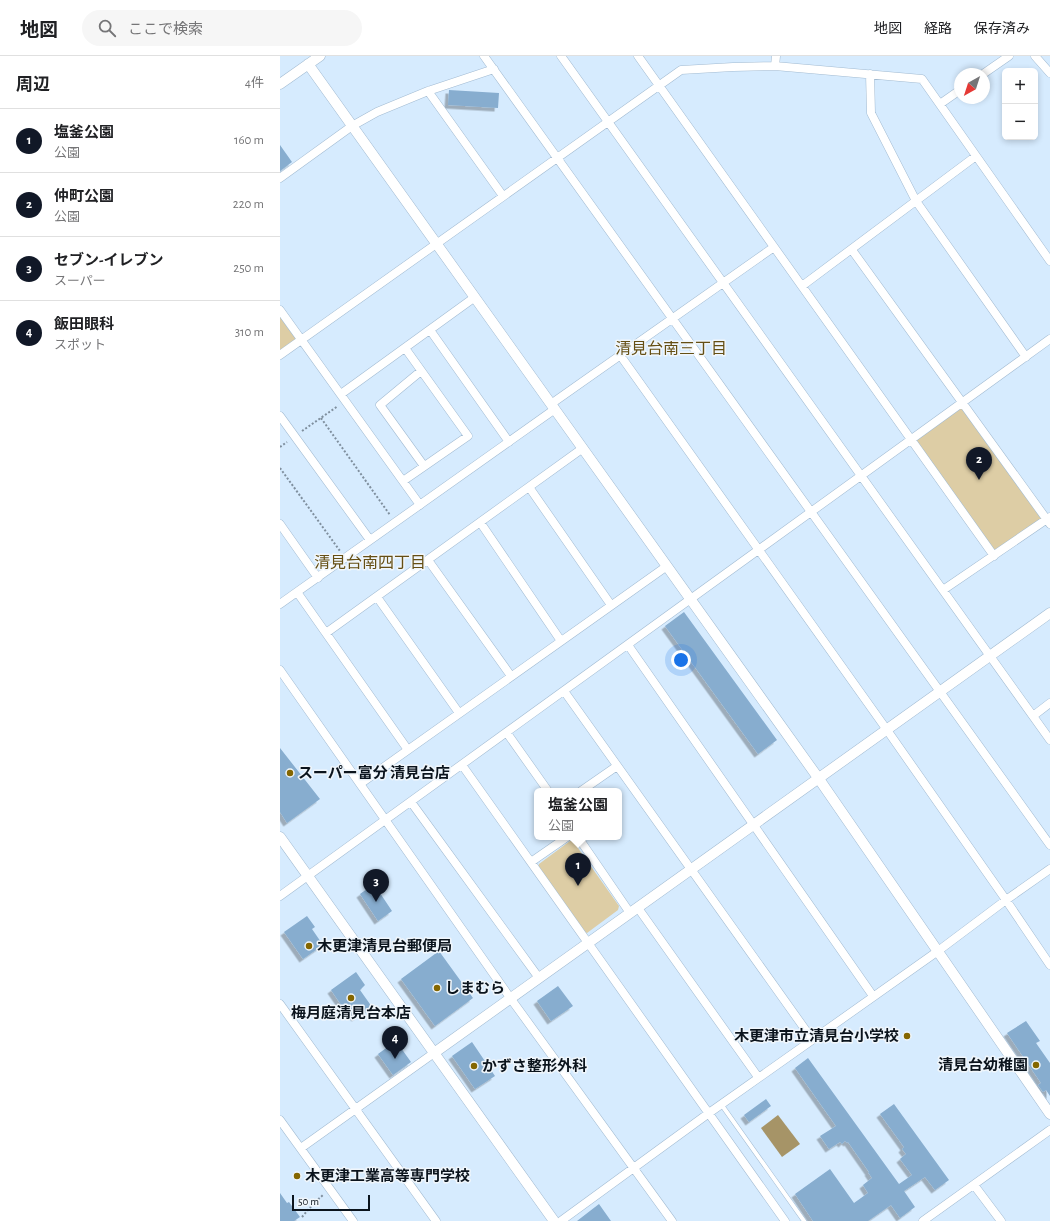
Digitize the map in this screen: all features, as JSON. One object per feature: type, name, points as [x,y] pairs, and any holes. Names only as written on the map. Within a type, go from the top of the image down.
[{"type":"street","points":[[280,84],[320,56]]},
{"type":"street","points":[[484,56],[1050,845]]},
{"type":"street","points":[[561,56],[1050,740]]},
{"type":"street","points":[[638,56],[994,556]]},
{"type":"street","points":[[775,66],[776,56]]},
{"type":"street","points":[[990,69],[1009,56]]},
{"type":"street","points":[[1035,56],[1050,73]]},
{"type":"street","points":[[308,64],[819,779],[1050,1114]]},
{"type":"street","points":[[280,355],[681,70],[775,66],[922,79],[1050,261]]},
{"type":"street","points":[[280,178],[352,126],[377,112],[428,91],[494,70]]},
{"type":"street","points":[[870,74],[871,113],[916,202],[1026,357]]},
{"type":"street","points":[[428,91],[503,196]]},
{"type":"street","points":[[940,104],[954,94]]},
{"type":"street","points":[[802,286],[976,156]]},
{"type":"street","points":[[280,604],[509,442],[620,355],[774,247]]},
{"type":"street","points":[[852,250],[1049,520],[943,590]]},
{"type":"street","points":[[341,394],[475,297]]},
{"type":"street","points":[[280,310],[420,505]]},
{"type":"street","points":[[430,330],[509,442]]},
{"type":"street","points":[[280,896],[1050,339]]},
{"type":"street","points":[[403,481],[468,436],[404,348]]},
{"type":"street","points":[[620,355],[887,730],[1050,965]]},
{"type":"street","points":[[421,371],[380,405],[424,466]]},
{"type":"street","points":[[280,416],[370,540]]},
{"type":"street","points":[[326,633],[583,448]]},
{"type":"street","points":[[529,487],[611,605]]},
{"type":"street","points":[[480,522],[561,641]]},
{"type":"street","points":[[280,524],[318,578]]},
{"type":"street","points":[[428,560],[511,676]]},
{"type":"street","points":[[360,784],[667,566]]},
{"type":"street","points":[[297,592],[408,750]]},
{"type":"street","points":[[377,596],[459,713]]},
{"type":"street","points":[[301,1148],[1050,613]]},
{"type":"street","points":[[628,645],[873,996]]},
{"type":"street","points":[[280,670],[511,999],[672,1221]]},
{"type":"street","points":[[564,691],[812,1039]]},
{"type":"street","points":[[1033,716],[1050,703]]},
{"type":"street","points":[[507,732],[546,788]]},
{"type":"street","points":[[462,765],[785,1221]]},
{"type":"street","points":[[585,788],[618,766]]},
{"type":"street","points":[[411,802],[539,978]]},
{"type":"street","points":[[280,837],[554,1221]]},
{"type":"street","points":[[531,862],[563,840]]},
{"type":"street","points":[[580,840],[758,1077]]},
{"type":"street","points":[[561,1221],[758,1077],[938,951],[1050,869]]},
{"type":"street","points":[[280,1004],[436,1221]]},
{"type":"street","points":[[280,1120],[354,1221]]},
{"type":"street","points":[[923,1221],[1050,1130]]},
{"type":"street","points":[[974,1185],[1001,1221]]},
{"type":"lane","points":[[721,1104],[804,1221]]},
{"type":"path","points":[[295,436],[346,401]]},
{"type":"path","points":[[321,418],[395,523]]},
{"type":"path","points":[[280,468],[345,558]]},
{"type":"path","points":[[302,1217],[320,1197],[324,1195],[327,1199]]},
{"type":"shaded area","points":[[280,317],[296,339],[280,350]]},
{"type":"shaded area","points":[[963,402],[1047,520],[994,556],[911,440]]},
{"type":"shaded area","points":[[570,841],[573,841],[619,906],[618,910],[587,933],[582,931],[538,867],[539,864]]},
{"type":"shaded area","points":[[778,1115],[800,1144],[782,1157],[761,1128]]},
{"type":"building","points":[[449,90],[499,93],[498,108],[448,105]]},
{"type":"building","points":[[280,145],[292,162],[280,171]]},
{"type":"building","points":[[684,612],[777,740],[758,754],[665,626]]},
{"type":"building","name":"スーパー富分 清見台店","points":[[280,748],[320,799],[287,823],[280,812]]},
{"type":"building","points":[[374,884],[392,911],[378,921],[360,894]]},
{"type":"building","points":[[307,916],[315,927],[312,929],[323,945],[303,959],[284,932]]},
{"type":"building","name":"しまむら","points":[[439,951],[473,998],[435,1026],[401,979]]},
{"type":"building","name":"梅月庭清見台本店","points":[[356,972],[365,985],[360,990],[372,1007],[355,1018],[347,1006],[344,1009],[331,990]]},
{"type":"building","points":[[558,986],[573,1006],[551,1021],[537,1001]]},
{"type":"building","points":[[1026,1021],[1040,1041],[1036,1043],[1050,1063],[1050,1096],[1046,1090],[1043,1092],[1038,1085],[1041,1083],[1007,1033]]},
{"type":"building","points":[[396,1041],[411,1062],[393,1075],[378,1054]]},
{"type":"building","name":"かずさ整形外科","points":[[472,1042],[495,1076],[475,1089],[452,1056]]},
{"type":"building","points":[[808,1058],[899,1184],[912,1175],[900,1159],[906,1154],[902,1149],[904,1147],[880,1114],[894,1104],[949,1180],[935,1190],[925,1177],[904,1191],[915,1207],[900,1218],[891,1205],[868,1221],[813,1221],[795,1194],[830,1169],[854,1203],[868,1193],[863,1185],[872,1178],[848,1142],[847,1143],[845,1141],[842,1144],[840,1142],[829,1149],[820,1136],[836,1126],[795,1068]]},
{"type":"building","points":[[766,1099],[771,1106],[749,1122],[744,1115]]},
{"type":"building","points":[[280,1193],[300,1217],[294,1221],[280,1221]]},
{"type":"building","points":[[599,1204],[611,1221],[577,1221]]},
{"type":"place","name":"仲町公園","points":[[979,480]]},
{"type":"place","name":"スーパー富分 清見台店","points":[[290,773]]},
{"type":"place","name":"塩釜公園","points":[[578,886]]},
{"type":"place","name":"セブン-イレブン","points":[[376,902]]},
{"type":"place","name":"木更津清見台郵便局","points":[[309,946]]},
{"type":"place","name":"しまむら","points":[[437,988]]},
{"type":"place","name":"梅月庭清見台本店","points":[[351,998]]},
{"type":"place","name":"木更津市立清見台小学校","points":[[907,1036]]},
{"type":"place","name":"飯田眼科","points":[[395,1059]]},
{"type":"place","name":"清見台幼稚園","points":[[1036,1065]]},
{"type":"place","name":"かずさ整形外科","points":[[474,1066]]},
{"type":"place","name":"木更津工業高等専門学校","points":[[297,1176]]},
{"type":"district","name":"清見台南三丁目","points":[[671,348]]},
{"type":"district","name":"清見台南四丁目","points":[[370,562]]}]
